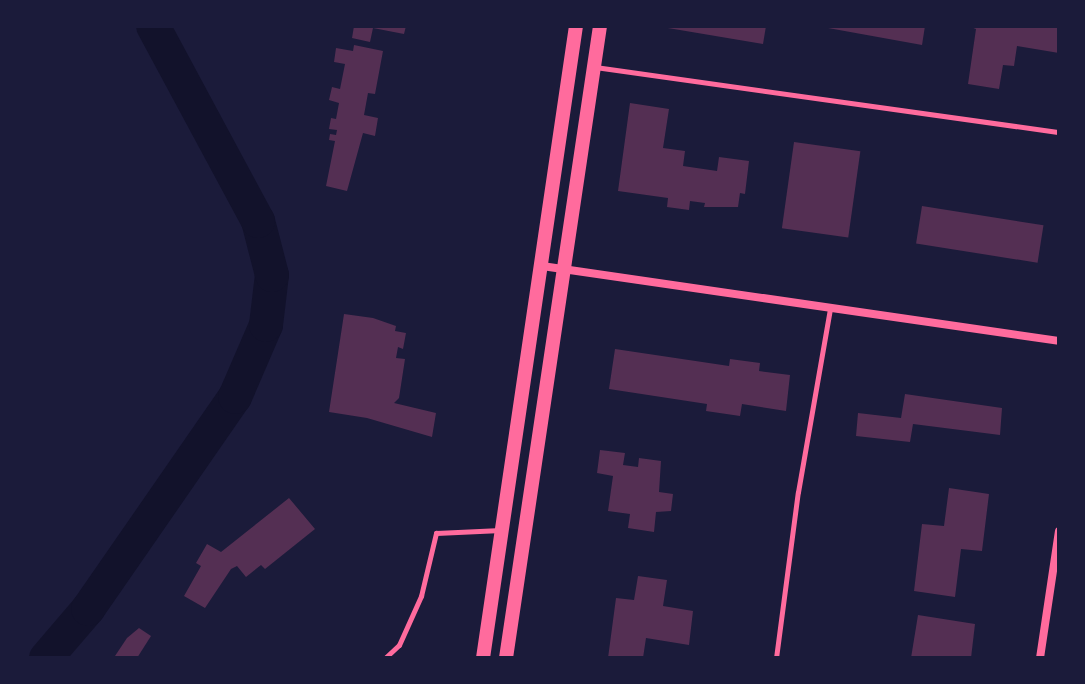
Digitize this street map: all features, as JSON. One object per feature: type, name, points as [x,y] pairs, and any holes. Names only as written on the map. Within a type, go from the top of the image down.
[{"type":"main road","points":[[483,658],[576,26]]},
{"type":"main road","points":[[506,658],[600,26]]},
{"type":"main road","points":[[502,530],[524,533]]},
{"type":"street","points":[[542,266],[1059,341]]},
{"type":"street","points":[[1040,658],[1059,531]]},
{"type":"lane","points":[[594,67],[1059,132]]},
{"type":"lane","points":[[776,658],[798,492],[830,307]]},
{"type":"lane","points":[[385,658],[399,645],[421,596],[436,533],[502,530]]},
{"type":"building","points":[[354,26],[406,26],[404,34],[373,28],[370,42],[352,38]]},
{"type":"building","points":[[656,26],[766,26],[763,44]]},
{"type":"building","points":[[817,26],[925,26],[922,45]]},
{"type":"building","points":[[968,26],[1059,26],[1059,53],[1017,46],[1014,66],[1003,65],[999,89],[968,84],[976,29]]},
{"type":"building","points":[[354,45],[383,51],[375,94],[368,93],[364,115],[378,118],[375,136],[363,133],[347,191],[326,186],[335,141],[329,140],[330,134],[336,135],[337,130],[329,129],[331,118],[336,119],[339,103],[329,100],[332,87],[340,89],[345,64],[334,62],[336,48],[353,51]]},
{"type":"building","points":[[630,103],[669,109],[663,148],[685,151],[683,166],[717,171],[719,157],[749,161],[745,194],[740,193],[738,207],[704,207],[705,203],[690,201],[689,210],[667,207],[668,198],[618,191]]},
{"type":"building","points":[[794,142],[860,151],[848,237],[782,228]]},
{"type":"building","points":[[922,206],[1043,225],[1038,263],[916,244]]},
{"type":"building","points":[[344,314],[373,318],[396,326],[395,331],[406,333],[403,349],[398,347],[396,358],[405,359],[399,398],[394,403],[436,413],[432,437],[367,418],[329,412]]},
{"type":"building","points":[[615,349],[729,366],[730,359],[760,363],[759,371],[790,375],[786,411],[742,404],[740,416],[706,411],[707,404],[609,389]]},
{"type":"building","points":[[905,394],[1002,408],[1000,435],[913,424],[910,442],[856,436],[858,413],[901,418]]},
{"type":"building","points":[[600,450],[625,453],[623,465],[638,467],[639,458],[661,461],[659,492],[673,494],[671,511],[656,512],[654,532],[628,528],[630,514],[608,511],[613,476],[597,473]]},
{"type":"building","points":[[949,488],[989,494],[982,551],[961,549],[955,597],[914,591],[922,524],[944,526]]},
{"type":"building","points":[[289,498],[315,529],[265,569],[261,565],[246,577],[237,566],[231,569],[205,608],[184,596],[201,566],[196,563],[207,544],[221,552]]},
{"type":"building","points":[[638,576],[667,580],[663,606],[693,611],[689,645],[646,638],[643,658],[608,658],[616,598],[634,600]]},
{"type":"building","points":[[918,615],[975,624],[971,658],[911,658]]},
{"type":"building","points":[[139,628],[151,636],[137,658],[115,656],[127,638]]},
{"type":"waterway","points":[[46,658],[88,609],[235,397],[266,325],[272,275],[258,221],[153,26]]}]
